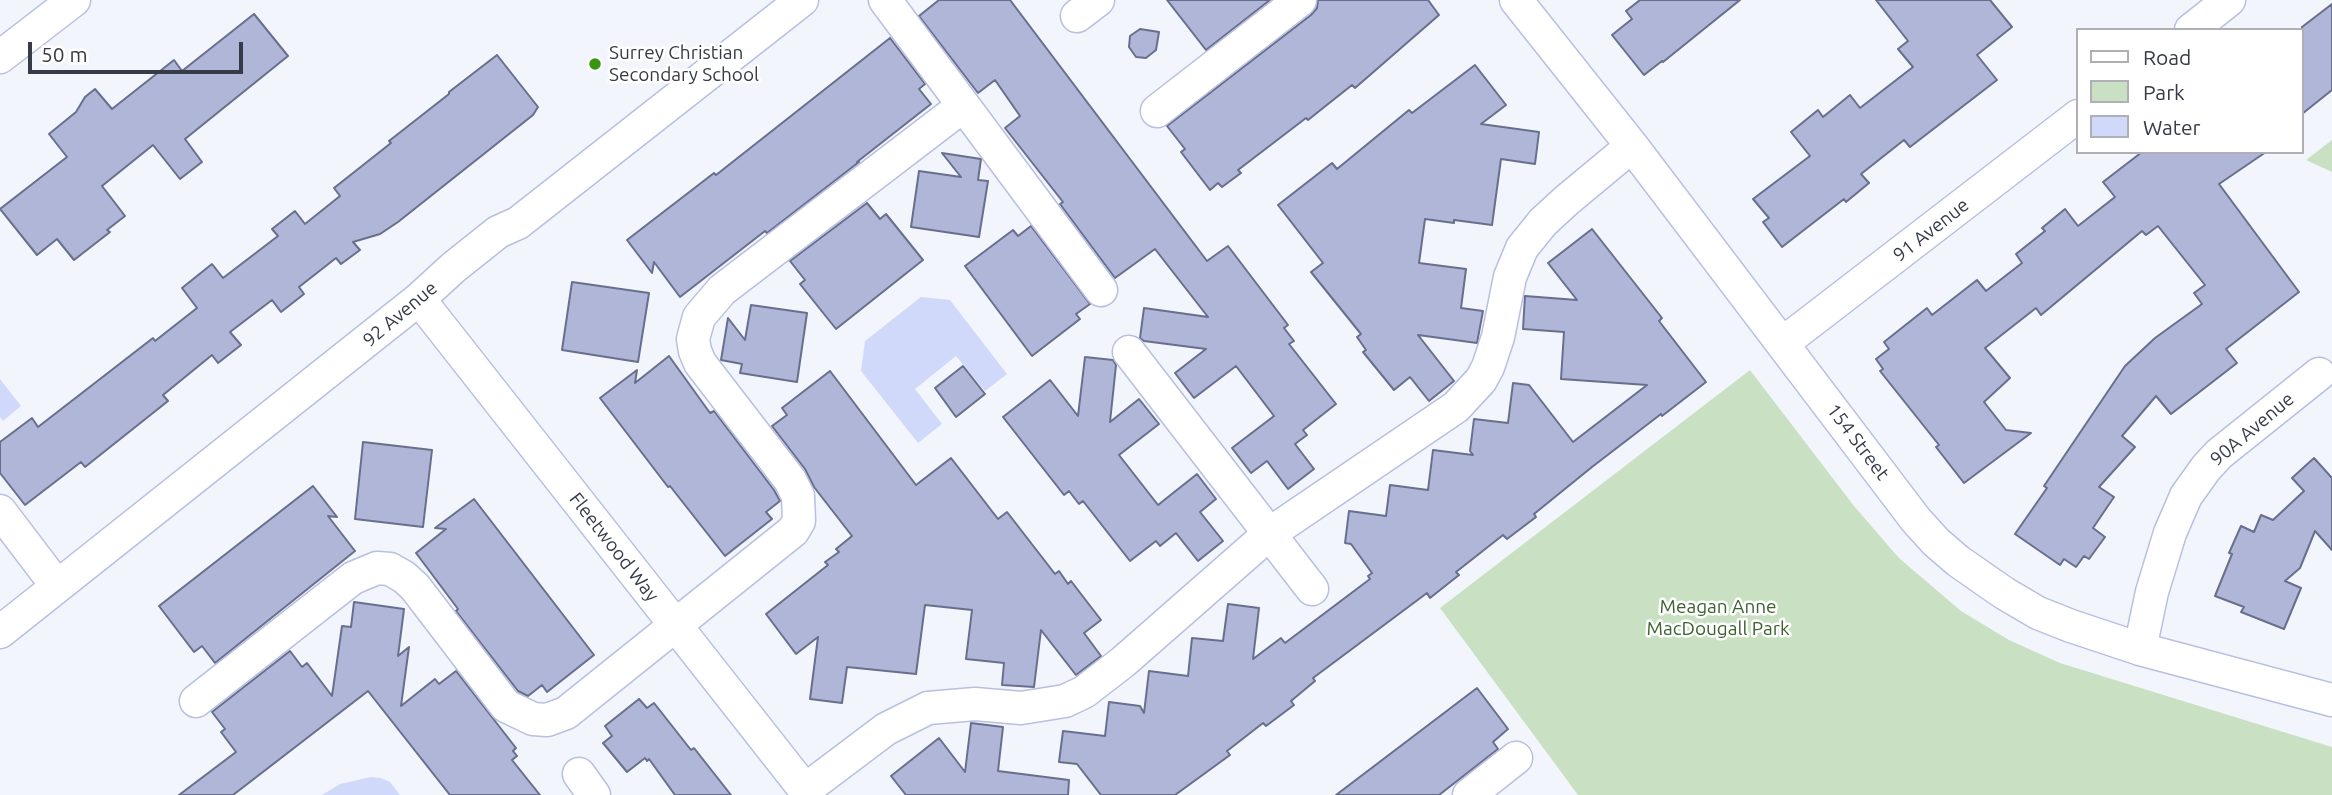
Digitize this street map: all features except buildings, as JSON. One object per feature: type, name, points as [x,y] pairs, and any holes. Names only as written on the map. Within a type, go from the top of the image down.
[{"type":"street","points":[[0,57],[74,0]]},
{"type":"street","name":"92 Avenue","points":[[0,632],[419,299],[498,232],[518,223],[802,0]]},
{"type":"street","points":[[885,0],[1101,290]]},
{"type":"street","name":"154 Street","points":[[1516,0],[1632,146],[1916,520],[1958,561],[1980,578],[2038,613],[2071,626],[2140,649],[2332,700]]},
{"type":"street","points":[[2194,28],[2229,0]]},
{"type":"street","points":[[1157,111],[1294,2]]},
{"type":"street","points":[[196,701],[353,578],[377,568],[390,569],[415,587],[506,706],[533,719],[547,720],[566,713],[793,531],[799,521],[798,496],[790,480],[700,363],[693,339],[699,317],[722,290],[963,106]]},
{"type":"street","name":"91 Avenue","points":[[1783,343],[2076,118]]},
{"type":"street","points":[[807,793],[886,729],[928,708],[975,704],[1021,708],[1065,701],[1084,692],[1123,662],[1269,534],[1443,416],[1469,394],[1488,367],[1498,337],[1510,277],[1522,248],[1543,222],[1632,146]]},
{"type":"street","name":"Fleetwood Way","points":[[419,299],[807,793]]},
{"type":"street","points":[[1129,352],[1312,589]]},
{"type":"street","name":"90A Avenue","points":[[2140,649],[2155,580],[2170,533],[2186,496],[2219,454],[2319,374]]},
{"type":"street","points":[[0,511],[57,586]]},
{"type":"street","points":[[1469,795],[1516,758]]},
{"type":"green space","points":[[2332,140],[2332,172],[2306,160]]},
{"type":"green space","name":"Meagan Anne MacDougall Park","points":[[1750,370],[1854,506],[1899,558],[1961,611],[2009,640],[2060,663],[2332,747],[2332,795],[1578,795],[1440,608]]},
{"type":"water","points":[[921,297],[950,300],[1007,374],[985,391],[956,356],[915,389],[942,424],[918,443],[861,371],[865,341]]},
{"type":"water","points":[[0,379],[21,406],[3,421],[0,417]]},
{"type":"water","points":[[371,777],[390,782],[400,795],[322,795],[340,784]]},
{"type":"place","name":"Surrey Christian Secondary School","points":[[595,64]]}]
